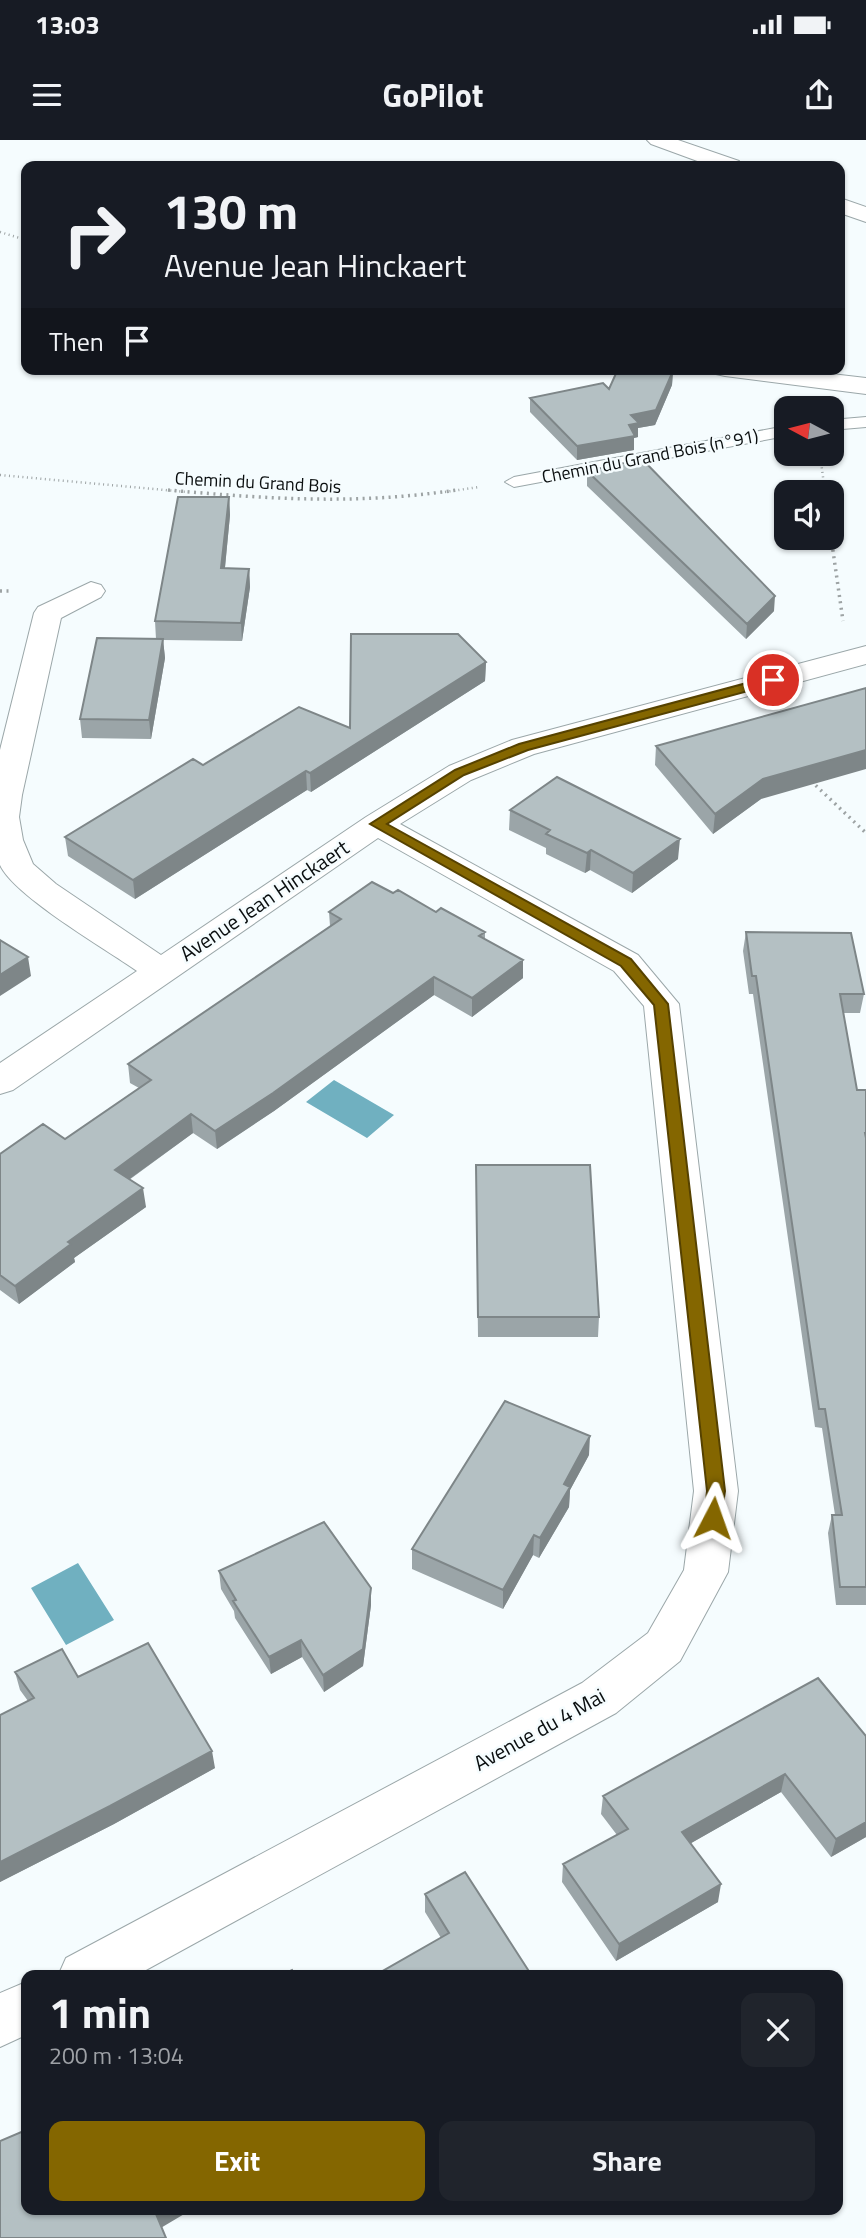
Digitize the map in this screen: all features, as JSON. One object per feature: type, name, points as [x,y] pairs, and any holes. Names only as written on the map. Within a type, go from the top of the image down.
[{"type":"street","points":[[658,140],[718,161]]},
{"type":"street","points":[[845,207],[866,215]]},
{"type":"street","points":[[775,375],[866,386]]},
{"type":"street","points":[[91,591],[48,613],[6,795],[3,817],[7,840],[18,869],[35,884],[160,970]]},
{"type":"street","name":"Avenue Jean Hinckaert","points":[[0,1081],[377,824],[460,772],[523,747],[857,658]]},
{"type":"street","name":"Avenue du 4 Mai","points":[[95,1970],[599,1698],[664,1647],[706,1572],[716,1491],[661,1004],[626,962],[377,824]]},
{"type":"street","points":[[0,2021],[21,2010]]},
{"type":"lane","points":[[844,424],[866,422]]},
{"type":"lane","name":"Chemin du Grand Bois (n°91)","points":[[514,482],[774,433]]},
{"type":"path","points":[[0,232],[21,238]]},
{"type":"path","name":"Chemin du Grand Bois","points":[[0,475],[275,500],[343,501],[396,499],[514,482]]},
{"type":"path","points":[[834,550],[857,658]]},
{"type":"path","points":[[807,776],[866,833]]},
{"type":"water","points":[[334,1080],[394,1115],[367,1138],[306,1102]]},
{"type":"water","points":[[78,1563],[114,1620],[66,1645],[31,1588]]},
{"type":"building","points":[[615,375],[671,375],[656,410],[631,415],[639,423],[629,425],[635,436],[577,446],[530,398],[603,383],[609,389]]},
{"type":"building","points":[[642,459],[775,596],[747,624],[587,471]]},
{"type":"building","points":[[178,497],[229,497],[221,568],[249,569],[241,623],[155,621]]},
{"type":"building","points":[[351,634],[458,634],[486,662],[133,880],[65,837],[193,759],[203,765],[299,707],[350,728]]},
{"type":"building","points":[[97,638],[163,639],[149,720],[80,719]]},
{"type":"building","points":[[866,688],[866,750],[763,779],[715,814],[656,746]]},
{"type":"building","points":[[557,777],[680,839],[633,873],[591,850],[587,853],[546,834],[550,830],[510,810]]},
{"type":"building","points":[[372,882],[393,893],[398,890],[436,912],[441,908],[485,932],[479,936],[523,960],[472,998],[434,977],[273,1093],[215,1131],[191,1114],[115,1170],[143,1188],[68,1242],[71,1244],[15,1286],[0,1275],[0,1154],[43,1124],[65,1139],[151,1080],[128,1064],[341,919],[329,912]]},
{"type":"building","points":[[746,932],[851,933],[864,994],[840,994],[857,1090],[866,1090],[866,1587],[840,1587],[832,1515],[842,1515],[825,1409],[819,1409],[756,976],[752,976]]},
{"type":"building","points":[[0,940],[28,957],[0,975]]},
{"type":"building","points":[[476,1165],[590,1165],[599,1317],[478,1317]]},
{"type":"building","points":[[505,1401],[590,1436],[564,1484],[570,1487],[540,1538],[534,1535],[503,1590],[412,1549]]},
{"type":"building","points":[[324,1522],[371,1588],[363,1649],[323,1675],[301,1640],[269,1657],[233,1601],[236,1600],[219,1571]]},
{"type":"building","points":[[148,1643],[212,1751],[0,1862],[0,1715],[34,1698],[15,1672],[62,1649],[78,1677]]},
{"type":"building","points":[[818,1678],[866,1736],[866,1822],[836,1839],[785,1774],[682,1832],[721,1884],[619,1944],[563,1864],[628,1829],[603,1796]]},
{"type":"building","points":[[465,1872],[528,1970],[384,1970],[449,1933],[425,1894]]},
{"type":"building","points":[[21,2132],[21,2215],[156,2215],[166,2238],[0,2238],[0,2141]]},
{"type":"route","points":[[713,1518],[716,1491],[661,1004],[626,962],[377,824],[460,772],[523,747],[773,680]]}]
